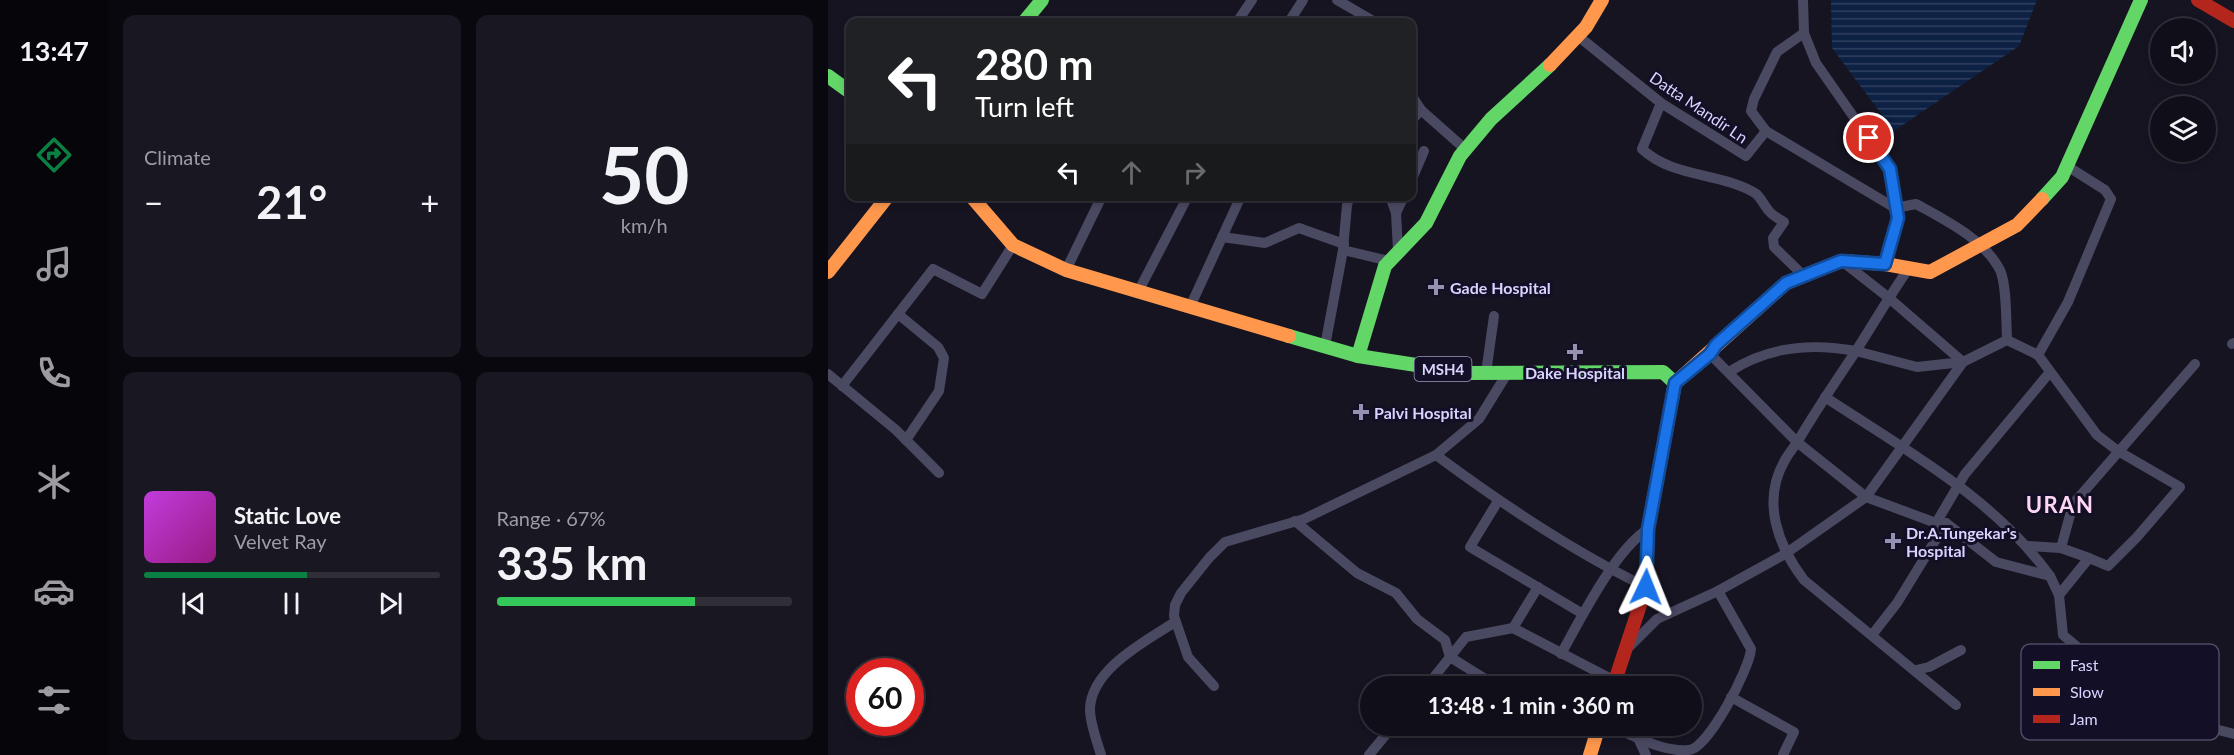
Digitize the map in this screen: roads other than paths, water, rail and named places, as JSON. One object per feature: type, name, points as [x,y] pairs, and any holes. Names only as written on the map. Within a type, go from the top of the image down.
[{"type":"main road","points":[[1027,18],[1042,0]]},
{"type":"main road","points":[[1358,357],[1379,282],[1394,256],[1426,223],[1465,149],[1491,119],[1578,36],[1602,0]]},
{"type":"main road","points":[[1616,676],[1646,587],[1648,529],[1675,383],[1710,354],[1716,345],[1786,283],[1841,261],[1885,264],[1930,272],[2017,225],[2062,177],[2141,0]]},
{"type":"main road","points":[[2198,0],[2234,21]]},
{"type":"main road","points":[[828,76],[846,89]]},
{"type":"main road","points":[[828,272],[884,201]]},
{"type":"main road","name":"MSH4","points":[[975,201],[1013,245],[1066,270],[1358,357],[1468,373],[1663,372],[1675,383]]},
{"type":"main road","points":[[1590,755],[1596,736]]},
{"type":"street","points":[[1240,18],[1252,0]]},
{"type":"street","points":[[1292,18],[1303,0]]},
{"type":"street","points":[[1337,0],[1369,18]]},
{"type":"street","points":[[1803,0],[1804,33],[1816,63],[1890,169],[1898,218],[1885,264]]},
{"type":"street","points":[[1766,131],[1751,111],[1754,99],[1777,52],[1804,33]]},
{"type":"street","name":"Datta Mandir Ln","points":[[1578,36],[1661,103],[1746,156],[1766,131],[1895,208]]},
{"type":"street","points":[[1416,102],[1421,110],[1465,149]]},
{"type":"street","points":[[1661,103],[1642,149],[1651,158],[1677,170],[1705,175],[1756,194],[1768,211],[1784,222],[1773,238],[1774,247],[1804,276]]},
{"type":"street","points":[[1416,116],[1421,110]]},
{"type":"street","points":[[1416,170],[1424,151]]},
{"type":"street","points":[[2038,355],[2068,302],[2111,200],[2105,190],[2067,166]]},
{"type":"street","points":[[1066,270],[1100,201]]},
{"type":"street","points":[[1138,292],[1185,201]]},
{"type":"street","points":[[1190,307],[1239,201]]},
{"type":"street","points":[[1325,346],[1343,247],[1348,201]]},
{"type":"street","points":[[1222,237],[1265,243],[1299,228],[1343,247],[1394,256],[1396,213],[1392,201]]},
{"type":"street","points":[[1396,213],[1402,201]]},
{"type":"street","points":[[1895,208],[1916,204],[1950,223],[1980,245],[2001,271],[2007,340]]},
{"type":"street","points":[[842,386],[933,269],[982,294],[1013,245]]},
{"type":"street","points":[[1841,261],[1889,298],[1963,362]]},
{"type":"street","points":[[1908,269],[1784,461],[1778,478],[1773,513],[1785,554],[1804,580],[1956,705]]},
{"type":"street","points":[[898,314],[938,347],[944,358],[939,391],[906,440]]},
{"type":"street","points":[[1486,373],[1494,316]]},
{"type":"street","points":[[2007,340],[2038,355],[2097,435],[2118,451],[2180,487],[2137,537],[2108,566],[2061,548],[2028,546]]},
{"type":"street","points":[[1729,372],[1767,352],[1829,346],[1917,367],[1963,362],[2007,340]]},
{"type":"street","points":[[1710,354],[1797,442],[1866,497],[1941,523],[1996,562],[2050,576]]},
{"type":"street","points":[[1622,654],[1657,619],[1718,591],[1785,554],[1866,497],[1963,362]]},
{"type":"street","points":[[2061,548],[2073,504],[2195,364]]},
{"type":"street","points":[[1214,686],[1188,657],[1175,622],[1175,605],[1181,592],[1225,542],[1295,522],[1436,455],[1479,419],[1508,372]]},
{"type":"street","points":[[1872,634],[1897,603],[1941,523],[1958,484],[2050,372]]},
{"type":"street","points":[[828,374],[906,440],[939,473]]},
{"type":"street","points":[[1825,397],[1958,484],[2028,546],[2050,576],[2059,595],[2063,635],[2074,644]]},
{"type":"street","points":[[1436,455],[1498,501],[1612,571],[1646,587]]},
{"type":"street","points":[[1498,501],[1470,547],[1584,614]]},
{"type":"street","points":[[1295,522],[1356,573],[1396,592],[1417,619],[1444,640],[1450,657],[1480,676]]},
{"type":"street","points":[[1561,654],[1612,571],[1635,538],[1648,529]]},
{"type":"street","points":[[2059,595],[2089,558]]},
{"type":"street","points":[[1513,628],[1538,587]]},
{"type":"street","points":[[1637,736],[1654,744],[1690,751],[1698,747],[1731,697],[1750,659],[1751,649],[1718,591]]},
{"type":"street","points":[[1101,755],[1090,711],[1098,688],[1111,667],[1175,622]]},
{"type":"street","points":[[1435,676],[1466,637],[1513,628],[1600,676]]},
{"type":"street","points":[[1916,670],[1929,667],[1961,650]]},
{"type":"street","points":[[1731,697],[1794,732],[1783,755]]},
{"type":"street","points":[[2219,730],[2234,734]]},
{"type":"street","points":[[1369,755],[1385,736]]},
{"type":"street","points":[[1637,736],[1646,755]]},
{"type":"street","points":[[1669,747],[1683,755]]},
{"type":"water","points":[[1831,0],[2037,0],[2019,46],[1894,131],[1832,48]]},
{"type":"place","name":"Gade Hospital","points":[[1436,287]]},
{"type":"place","name":"Dake Hospital","points":[[1575,352]]},
{"type":"place","name":"Palvi Hospital","points":[[1361,412]]},
{"type":"place","name":"Dr.A.Tungekar's Hospital","points":[[1893,541]]},
{"type":"district","name":"URAN","points":[[2060,504]]}]
